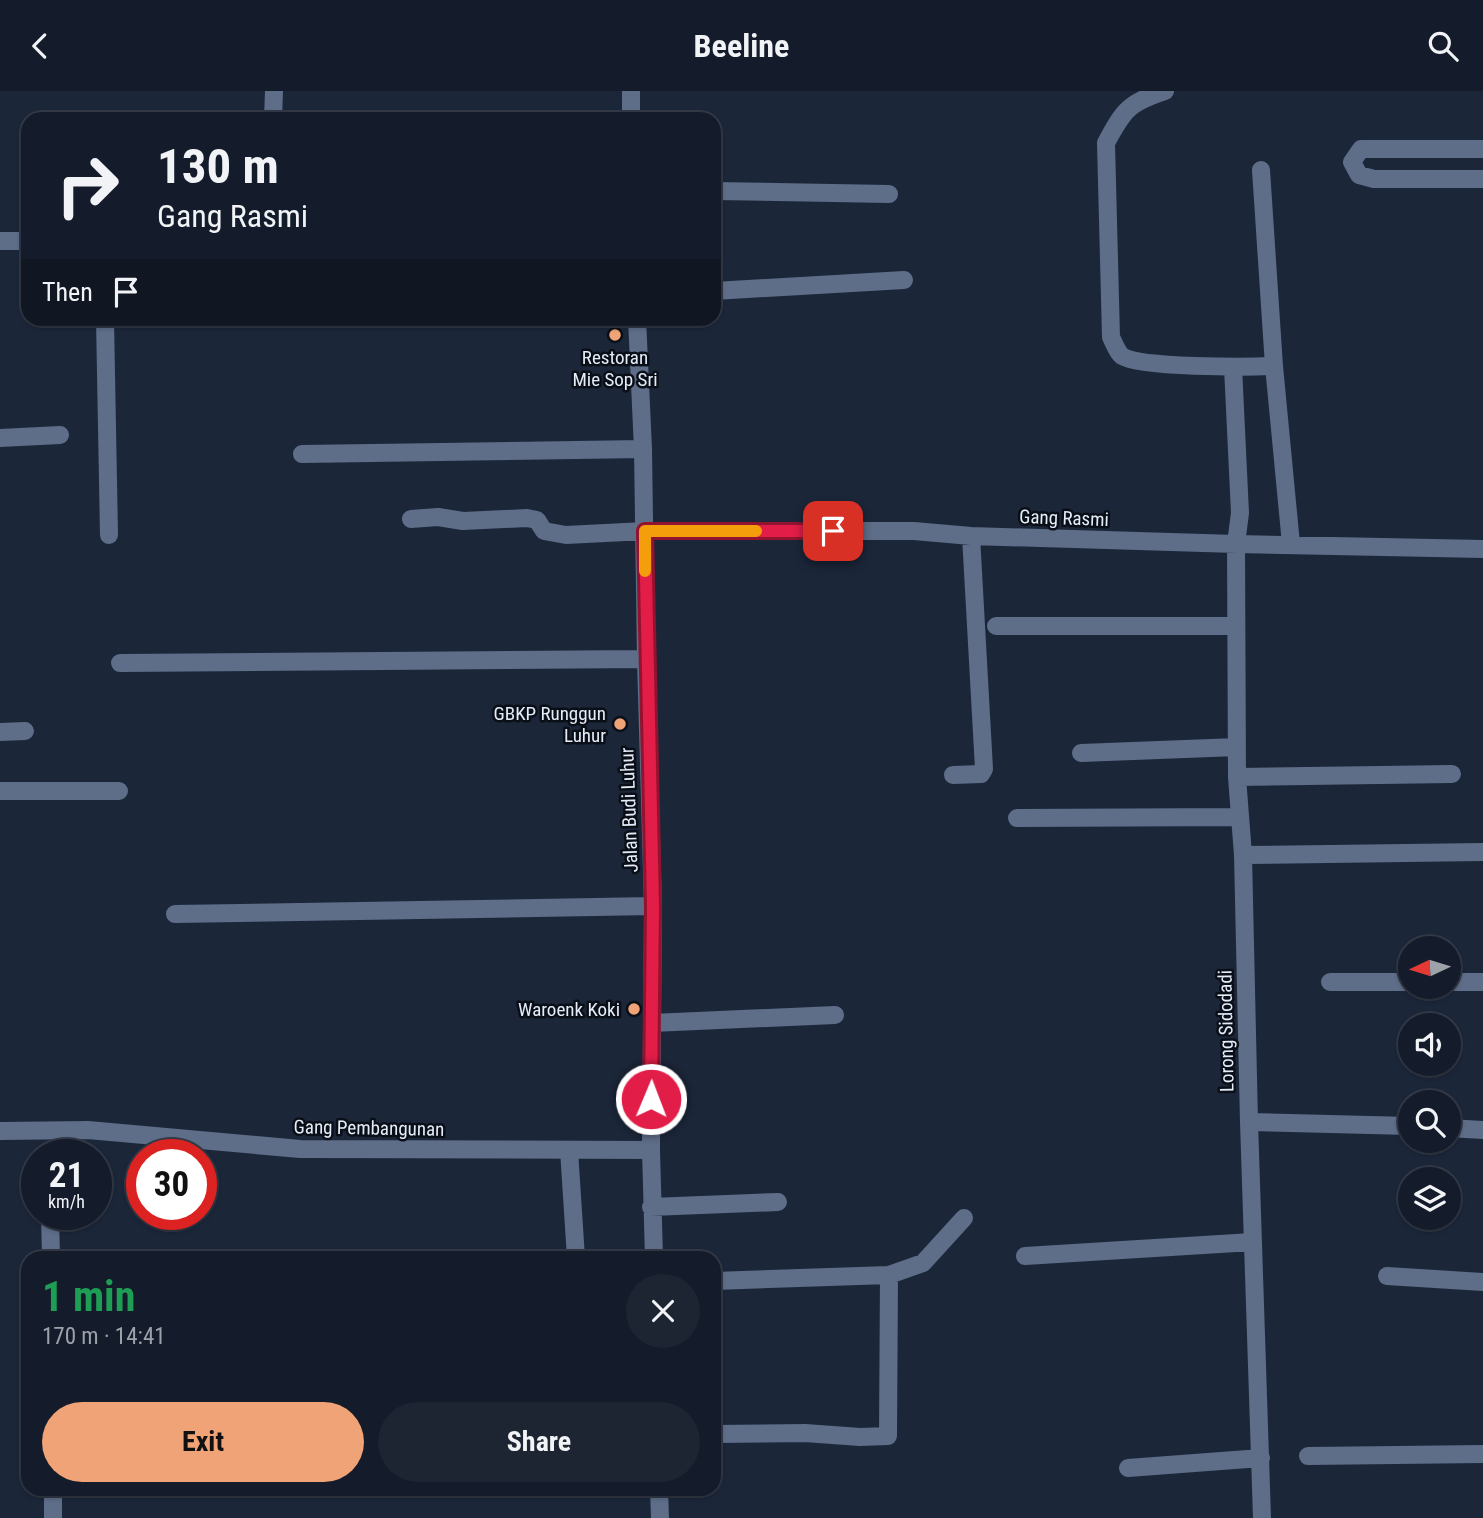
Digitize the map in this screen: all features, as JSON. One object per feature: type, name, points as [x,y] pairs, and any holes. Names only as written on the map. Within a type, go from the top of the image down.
[{"type":"street","points":[[273,112],[274,91]]},
{"type":"street","points":[[631,91],[631,112]]},
{"type":"street","points":[[1165,91],[1131,105],[1119,118],[1107,143],[1111,337],[1121,355],[1137,361],[1233,367],[1274,366]]},
{"type":"street","points":[[1483,149],[1362,149],[1352,162],[1359,175],[1374,179],[1483,179]]},
{"type":"street","points":[[1261,170],[1274,366],[1290,544]]},
{"type":"street","points":[[721,191],[889,194]]},
{"type":"street","points":[[0,241],[21,241]]},
{"type":"street","points":[[721,291],[904,281]]},
{"type":"street","points":[[105,326],[109,535]]},
{"type":"street","name":"Jalan Budi Luhur","points":[[638,326],[653,906],[651,1207],[654,1251]]},
{"type":"street","name":"Lorong Sidodadi","points":[[1233,367],[1240,513],[1236,544],[1235,626],[1237,777],[1243,855],[1262,1518]]},
{"type":"street","points":[[0,438],[60,435]]},
{"type":"street","points":[[302,454],[643,449]]},
{"type":"street","name":"Gang Rasmi","points":[[411,519],[438,517],[463,521],[537,520],[544,531],[566,535],[645,531],[914,531],[971,536],[1483,549]]},
{"type":"street","points":[[953,775],[981,774],[984,769],[971,536]]},
{"type":"street","points":[[996,627],[1235,626]]},
{"type":"street","points":[[120,663],[646,659]]},
{"type":"street","points":[[0,732],[25,731]]},
{"type":"street","points":[[1081,753],[1237,747]]},
{"type":"street","points":[[1237,777],[1452,774]]},
{"type":"street","points":[[0,791],[119,791]]},
{"type":"street","points":[[1017,818],[1240,817]]},
{"type":"street","points":[[1243,855],[1483,852]]},
{"type":"street","points":[[175,914],[653,906]]},
{"type":"street","points":[[1330,982],[1398,982]]},
{"type":"street","points":[[1461,982],[1483,982]]},
{"type":"street","points":[[652,1023],[835,1015]]},
{"type":"street","points":[[1249,1122],[1398,1126]]},
{"type":"street","points":[[1461,1129],[1483,1130]]},
{"type":"street","name":"Gang Pembangunan","points":[[0,1131],[88,1130],[299,1149],[651,1150]]},
{"type":"street","points":[[569,1150],[576,1251]]},
{"type":"street","points":[[651,1207],[778,1202]]},
{"type":"street","points":[[721,1281],[889,1275],[923,1263],[964,1218]]},
{"type":"street","points":[[50,1230],[51,1251]]},
{"type":"street","points":[[1024,1256],[1252,1242]]},
{"type":"street","points":[[721,1434],[888,1436],[889,1275]]},
{"type":"street","points":[[1387,1276],[1483,1282]]},
{"type":"street","points":[[1308,1456],[1483,1454]]},
{"type":"street","points":[[1128,1468],[1261,1458]]},
{"type":"street","points":[[53,1496],[53,1518]]},
{"type":"street","points":[[659,1496],[660,1518]]},
{"type":"slow traffic","points":[[645,571],[645,531],[756,531]]},
{"type":"place","name":"Restoran Mie Sop Sri","points":[[615,335]]},
{"type":"place","name":"GBKP Runggun Luhur","points":[[620,724]]},
{"type":"place","name":"Waroenk Koki","points":[[634,1009]]},
{"type":"route","points":[[651,1099],[653,906],[645,531],[833,531]]}]
